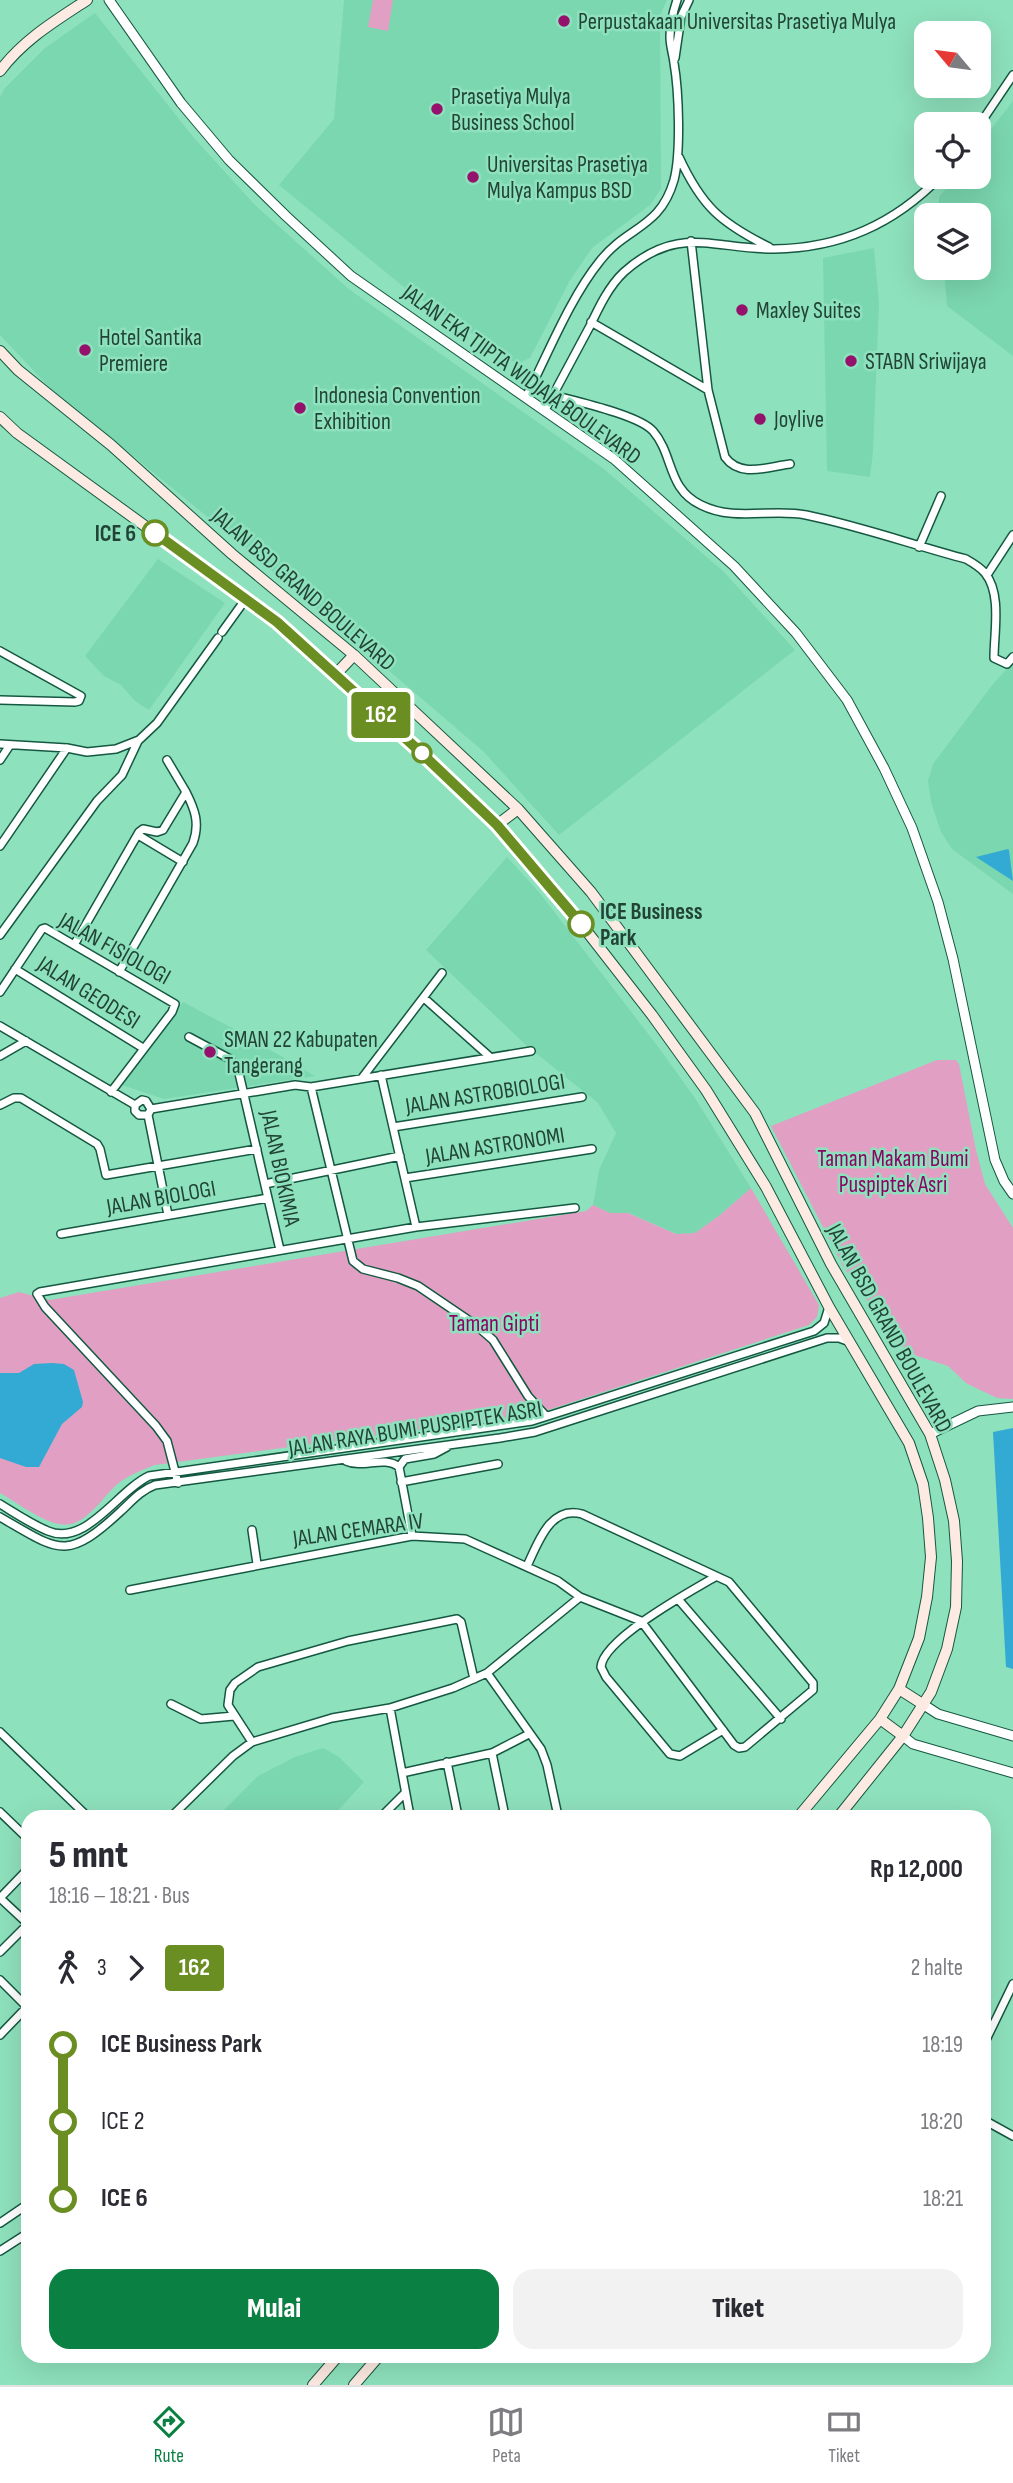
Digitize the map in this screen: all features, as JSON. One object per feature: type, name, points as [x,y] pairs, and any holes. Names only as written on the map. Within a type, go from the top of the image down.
[{"type":"main road","points":[[0,71],[11,57],[42,29],[87,0]]},
{"type":"main road","name":"JALAN BSD GRAND BOULEVARD","points":[[0,351],[18,370],[144,474],[232,554],[354,655],[519,809],[591,892],[755,1113],[831,1264],[930,1434],[945,1480],[954,1521],[956,1607],[947,1649],[932,1692],[903,1736],[844,1810]]},
{"type":"main road","name":"JALAN BSD GRAND BOULEVARD","points":[[0,416],[28,440],[277,622],[455,783],[497,825],[553,888],[624,977],[689,1066],[766,1187],[830,1307],[909,1443],[923,1484],[929,1518],[931,1557],[927,1597],[919,1638],[900,1689],[880,1719],[804,1810]]},
{"type":"main road","points":[[336,674],[354,655]]},
{"type":"main road","points":[[497,825],[519,809]]},
{"type":"main road","points":[[900,1689],[925,1705]]},
{"type":"main road","points":[[880,1719],[903,1736]]},
{"type":"main road","points":[[313,2385],[332,2363]]},
{"type":"main road","points":[[354,2385],[373,2363]]},
{"type":"street","name":"JALAN EKA TJIPTA WIDJAJA BOULEVARD","points":[[108,0],[181,103],[229,160],[286,216],[351,276],[614,459],[734,566],[796,633],[847,700],[884,768],[912,828],[938,902],[953,959],[995,1160],[1013,1194]]},
{"type":"street","points":[[526,397],[586,280],[601,259],[620,241],[656,216],[674,180],[678,156],[674,63],[670,37],[677,0]]},
{"type":"street","points":[[674,63],[681,17],[689,0]]},
{"type":"street","points":[[988,112],[1013,75]]},
{"type":"street","points":[[678,156],[690,182],[719,218],[773,249]]},
{"type":"street","points":[[545,410],[614,284],[639,260],[675,243],[691,241],[773,249],[813,245],[848,237],[880,225],[927,189]]},
{"type":"street","points":[[691,241],[708,390],[725,457],[730,463],[744,470],[790,464]]},
{"type":"street","points":[[592,323],[708,390]]},
{"type":"street","points":[[553,395],[651,428],[684,494],[709,509],[727,514],[778,512],[808,515],[966,559],[987,575],[995,605],[994,658],[1007,664],[1013,657]]},
{"type":"street","points":[[919,547],[941,496]]},
{"type":"street","points":[[987,575],[1013,535]]},
{"type":"street","points":[[0,935],[97,801],[122,775],[139,740],[157,723],[245,600]]},
{"type":"street","points":[[0,700],[75,702],[81,699],[78,694],[1,653]]},
{"type":"street","points":[[0,744],[67,748],[87,752],[108,750],[139,740]]},
{"type":"street","points":[[0,760],[10,745]]},
{"type":"street","points":[[0,846],[67,748]]},
{"type":"street","points":[[119,972],[183,862],[197,832],[196,812],[167,760]]},
{"type":"street","points":[[74,944],[138,835],[143,829],[163,831],[186,792]]},
{"type":"street","points":[[138,835],[183,862]]},
{"type":"street","name":"JALAN FISIOLOGI","points":[[0,992],[42,929],[49,929],[175,1005],[111,1092]]},
{"type":"street","name":"JALAN GEODESI","points":[[15,968],[143,1048]]},
{"type":"street","points":[[362,1078],[443,973]]},
{"type":"street","points":[[424,998],[490,1057]]},
{"type":"street","points":[[0,1026],[135,1105]]},
{"type":"street","name":"JALAN BIOKIMIA","points":[[189,1037],[233,1061],[241,1076],[280,1250]]},
{"type":"street","points":[[0,1056],[26,1041]]},
{"type":"street","points":[[135,1105],[135,1111],[139,1115],[295,1085],[311,1087],[531,1051]]},
{"type":"street","points":[[382,1075],[415,1227]]},
{"type":"street","name":"JALAN RAYA BUMI PUSPIPTEK ASRI","points":[[311,1087],[330,1171],[356,1265],[418,1286],[477,1326],[493,1340],[528,1396],[546,1416]]},
{"type":"street","name":"JALAN ASTROBIOLOGI","points":[[393,1127],[582,1097]]},
{"type":"street","points":[[0,1105],[14,1098],[21,1098],[99,1147],[105,1175],[257,1149]]},
{"type":"street","points":[[135,1105],[142,1100],[146,1101],[169,1215]]},
{"type":"street","name":"JALAN ASTRONOMI","points":[[405,1178],[592,1149]]},
{"type":"street","points":[[265,1184],[400,1156]]},
{"type":"street","name":"JALAN BIOLOGI","points":[[61,1234],[268,1198]]},
{"type":"street","points":[[178,1483],[167,1441],[156,1426],[45,1307],[37,1294],[415,1227],[575,1208]]},
{"type":"street","name":"JALAN RAYA BUMI PUSPIPTEK ASRI","points":[[0,1504],[47,1531],[68,1534],[86,1528],[142,1479],[175,1471],[498,1426],[546,1416],[814,1331],[824,1323],[830,1307]]},
{"type":"street","name":"JALAN RAYA BUMI PUSPIPTEK ASRI","points":[[0,1517],[54,1546],[81,1544],[149,1488],[535,1432],[827,1338],[839,1338],[851,1343]]},
{"type":"street","points":[[930,1434],[978,1411],[1013,1406]]},
{"type":"street","points":[[572,1408],[576,1418]]},
{"type":"street","points":[[412,1536],[399,1467],[405,1459],[434,1454],[451,1445]]},
{"type":"street","points":[[345,1460],[358,1465],[392,1462],[399,1467]]},
{"type":"street","points":[[401,1482],[498,1464]]},
{"type":"street","points":[[527,1566],[547,1525],[572,1512],[582,1514],[726,1580],[813,1683],[813,1690],[745,1747],[739,1748],[734,1745],[641,1621]]},
{"type":"street","points":[[252,1530],[257,1564]]},
{"type":"street","name":"JALAN CEMARA IV","points":[[131,1590],[412,1536],[465,1539],[527,1566],[570,1588],[580,1597],[641,1621]]},
{"type":"street","points":[[715,1577],[641,1621],[601,1661],[601,1667],[606,1677],[670,1754],[681,1756],[723,1730]]},
{"type":"street","points":[[178,1810],[233,1756],[252,1742],[332,1718],[390,1708],[474,1679],[487,1672],[580,1597]]},
{"type":"street","points":[[678,1599],[780,1719]]},
{"type":"street","points":[[252,1742],[228,1705],[230,1690],[235,1683],[258,1667],[348,1642],[454,1618],[461,1622],[474,1679]]},
{"type":"street","points":[[487,1672],[541,1749],[557,1810]]},
{"type":"street","points":[[171,1704],[201,1719],[234,1716]]},
{"type":"street","points":[[925,1705],[938,1714],[1013,1736]]},
{"type":"street","points":[[390,1708],[409,1810]]},
{"type":"street","points":[[0,1732],[77,1810]]},
{"type":"street","points":[[402,1773],[492,1753],[529,1734]]},
{"type":"street","points":[[903,1736],[913,1744],[1013,1773]]},
{"type":"street","points":[[492,1753],[504,1810]]},
{"type":"street","points":[[447,1762],[457,1810]]},
{"type":"street","points":[[388,1810],[405,1793]]},
{"type":"street","points":[[0,1812],[21,1832]]},
{"type":"street","points":[[21,1876],[0,1898],[21,1918]]},
{"type":"street","points":[[0,1952],[21,1931]]},
{"type":"street","points":[[0,1980],[21,2001]]},
{"type":"street","points":[[991,2030],[1013,1984]]},
{"type":"street","points":[[0,2035],[21,2013]]},
{"type":"street","points":[[991,2124],[1013,2136]]},
{"type":"street","points":[[0,2223],[21,2209]]},
{"type":"street","points":[[0,2251],[21,2238]]},
{"type":"shaded area","name":"Universitas Prasetiya Mulya Kampus BSD","points":[[344,0],[667,0],[660,15],[661,189],[650,205],[592,248],[569,282],[530,358],[517,364],[410,292],[279,185],[334,119]]},
{"type":"shaded area","points":[[95,13],[194,138],[255,205],[350,290],[604,469],[723,571],[795,650],[559,835],[483,751],[237,541],[51,389],[0,335],[0,97],[4,89],[45,48]]},
{"type":"shaded area","points":[[1013,101],[1013,356],[947,306],[945,280],[991,280],[991,203],[939,203],[939,197],[945,189],[991,189],[991,129]]},
{"type":"shaded area","name":"STABN Sriwijaya","points":[[874,248],[879,304],[870,477],[827,471],[823,258]]},
{"type":"shaded area","points":[[158,559],[225,603],[149,710],[135,701],[121,685],[104,676],[85,656]]},
{"type":"shaded area","points":[[1013,662],[1013,894],[952,849],[941,832],[931,802],[928,781],[933,764],[993,684]]},
{"type":"shaded area","name":"ICE Business Park","points":[[507,857],[539,892],[659,1048],[695,1098],[751,1188],[695,1233],[677,1234],[629,1213],[609,1213],[593,1205],[599,1170],[616,1133],[598,1103],[527,1046],[426,950]]},
{"type":"shaded area","name":"SMAN 22 Kabupaten Tangerang","points":[[183,1002],[315,1076],[164,1099],[122,1085]]},
{"type":"shaded area","points":[[323,1748],[339,1757],[364,1782],[338,1810],[224,1810],[258,1776],[295,1757]]},
{"type":"green space","points":[[373,0],[393,0],[388,31],[368,27]]},
{"type":"green space","name":"Taman Makam Bumi Puspiptek Asri","points":[[937,1060],[956,1060],[959,1064],[985,1184],[1013,1228],[1013,1399],[997,1398],[980,1390],[966,1383],[948,1366],[917,1356],[897,1343],[843,1266],[771,1126]]},
{"type":"green space","name":"Taman Gipti","points":[[751,1188],[819,1305],[817,1317],[809,1325],[551,1409],[508,1418],[155,1465],[120,1482],[85,1517],[68,1524],[44,1519],[0,1493],[0,1298],[19,1292],[49,1300],[586,1211],[593,1205],[610,1213],[628,1213],[676,1234],[695,1233]]},
{"type":"water","points":[[1008,849],[1013,881],[976,857]]},
{"type":"water","points":[[34,1364],[64,1364],[74,1370],[82,1407],[62,1424],[39,1467],[26,1467],[0,1458],[0,1373],[19,1373]]},
{"type":"water","points":[[1013,1428],[1013,1669],[1006,1667],[993,1432]]},
{"type":"bus line","name":"162","points":[[155,533],[277,622],[455,783],[497,825],[581,924]]},
{"type":"place","name":"Perpustakaan Universitas Prasetiya Mulya","points":[[564,21]]},
{"type":"place","name":"Prasetiya Mulya Business School","points":[[437,109]]},
{"type":"place","name":"Universitas Prasetiya Mulya Kampus BSD","points":[[473,177]]},
{"type":"place","name":"Maxley Suites","points":[[742,310]]},
{"type":"place","name":"Hotel Santika Premiere","points":[[85,350]]},
{"type":"place","name":"STABN Sriwijaya","points":[[851,361]]},
{"type":"place","name":"Indonesia Convention Exhibition","points":[[300,408]]},
{"type":"place","name":"Joylive","points":[[760,419]]},
{"type":"place","name":"ICE 6","points":[[155,533]]},
{"type":"place","name":"ICE Business Park","points":[[581,924]]},
{"type":"place","name":"SMAN 22 Kabupaten Tangerang","points":[[210,1052]]}]
